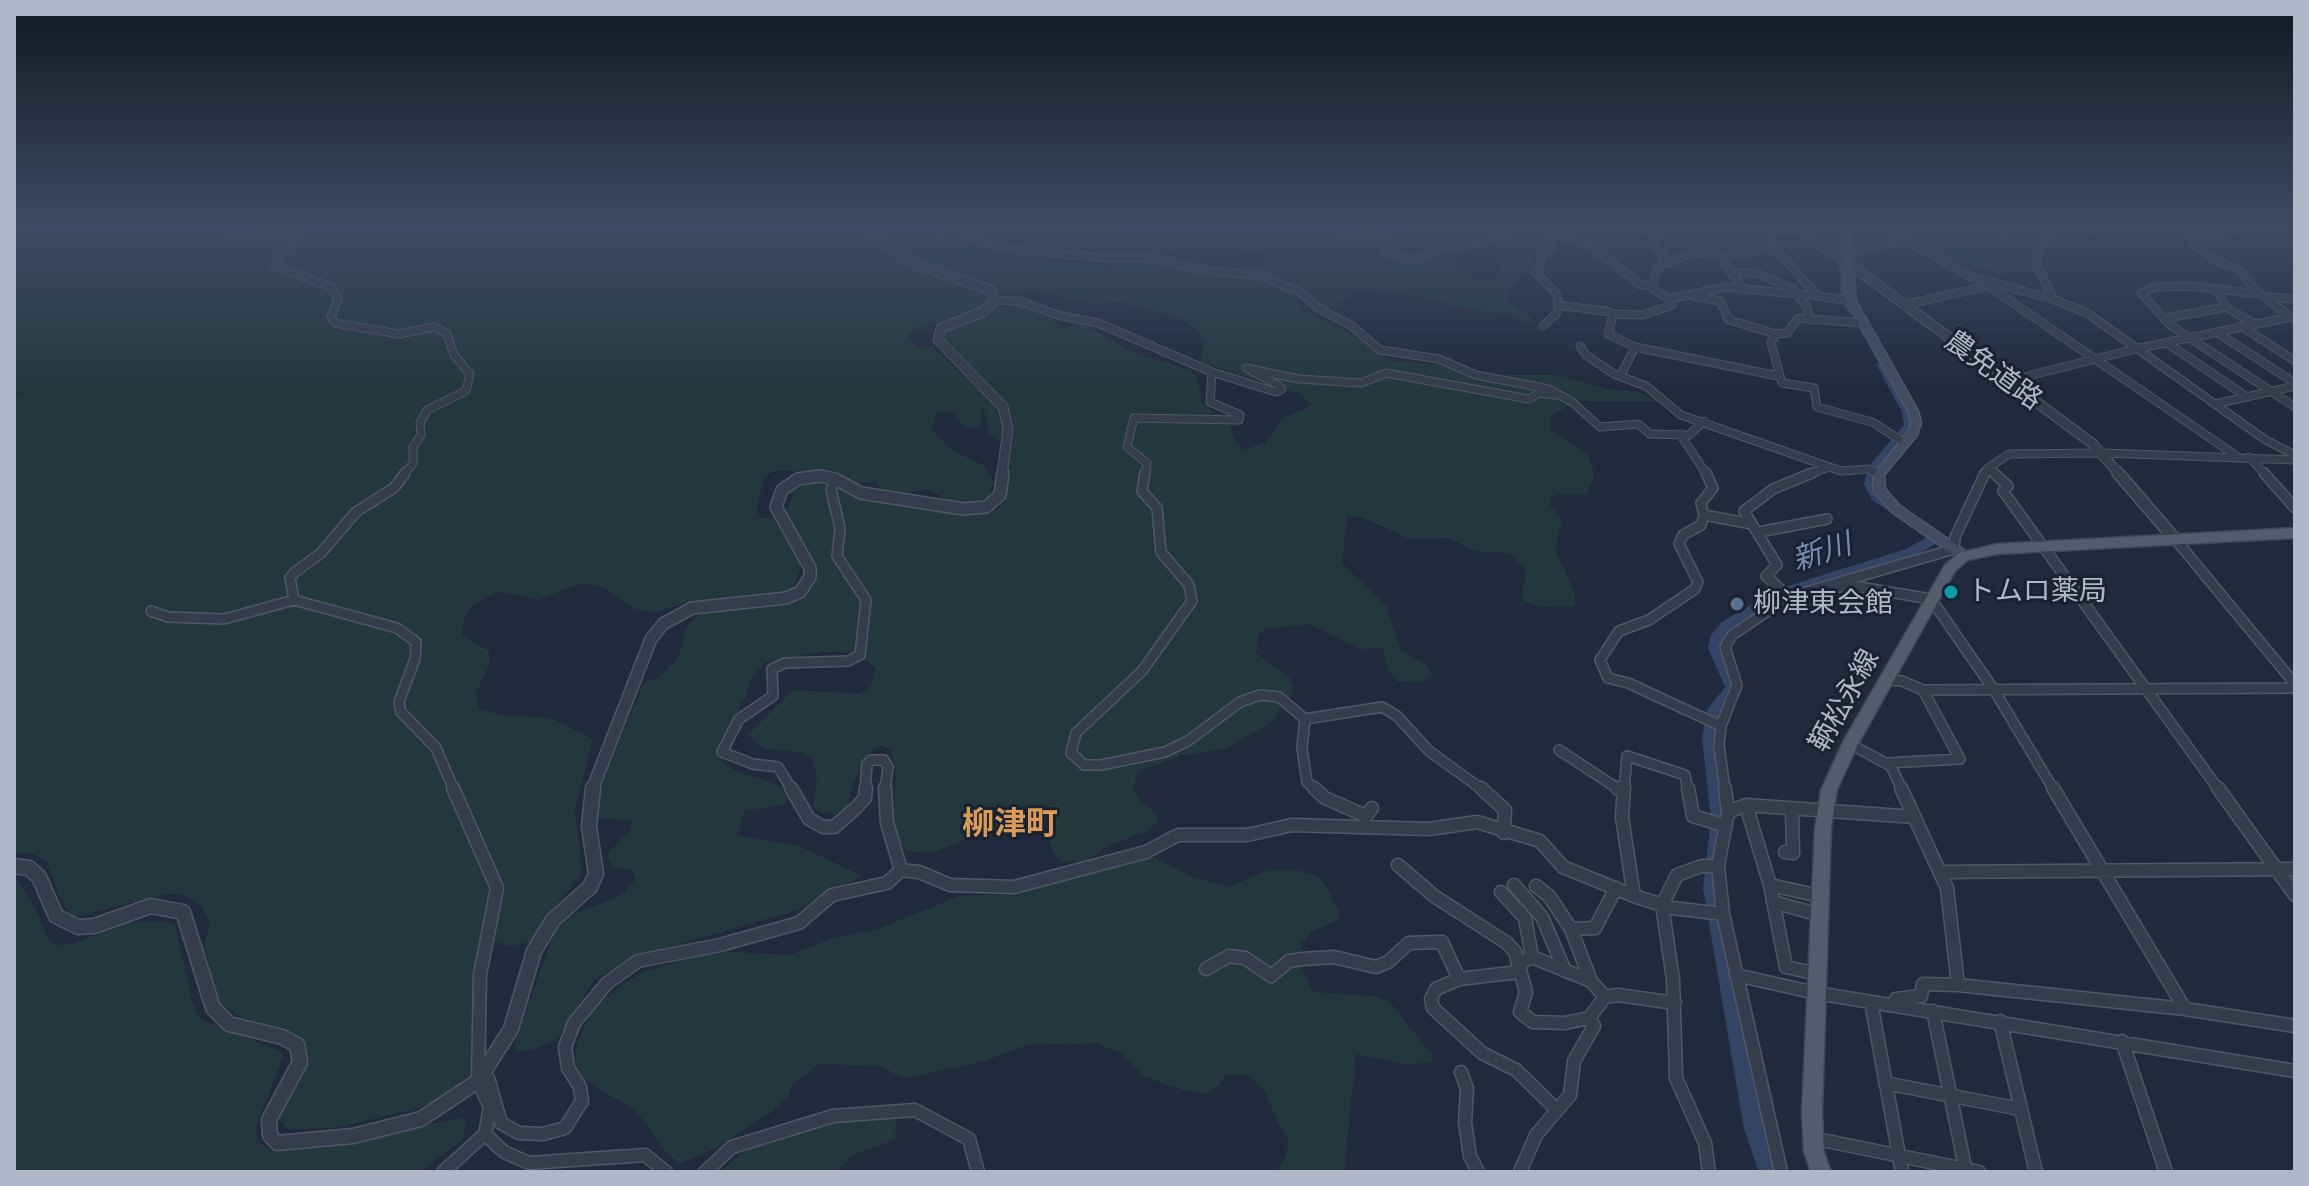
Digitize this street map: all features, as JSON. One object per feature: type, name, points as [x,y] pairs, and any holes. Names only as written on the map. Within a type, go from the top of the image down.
[{"type":"main road","points":[[1846,280],[1847,300],[1858,323],[1913,411],[1916,423],[1905,443],[1879,474],[1879,490],[1886,499],[1959,552],[2295,533]]},
{"type":"main road","name":"鞆松永線","points":[[1821,1172],[1812,1138],[1820,896],[1829,790],[1850,744],[1959,552]]},
{"type":"street","points":[[294,600],[290,578],[321,553],[356,512],[395,487],[413,463],[413,447],[421,435],[420,423],[427,410],[466,391],[470,374],[454,355],[447,334],[435,327],[399,334],[335,323],[331,317],[338,299],[332,287],[313,280]]},
{"type":"street","points":[[963,280],[990,290],[995,300]]},
{"type":"street","points":[[1273,280],[1300,292],[1311,304],[1352,326],[1380,350],[1439,359],[1476,375],[1536,385],[1563,396],[1600,427],[1638,424],[1650,434],[1689,435],[1704,421]]},
{"type":"street","points":[[1543,280],[1557,294],[1558,305],[1557,313],[1543,326]]},
{"type":"street","points":[[1635,280],[1641,285],[1652,284],[1653,280]]},
{"type":"street","points":[[1734,280],[1744,290]]},
{"type":"street","points":[[1777,280],[1799,295],[1807,307],[1810,320]]},
{"type":"street","points":[[1803,280],[1817,296]]},
{"type":"street","name":"農免道路","points":[[1872,280],[2103,453],[2175,539]]},
{"type":"street","points":[[1978,280],[2238,457]]},
{"type":"street","points":[[2044,280],[2053,299]]},
{"type":"street","points":[[2251,280],[2263,296],[2293,319]]},
{"type":"street","points":[[1904,305],[1986,284],[2053,299],[2087,313],[2295,458]]},
{"type":"street","points":[[1558,305],[1613,314],[1643,315],[1672,305],[1669,299],[1648,285]]},
{"type":"street","points":[[1669,299],[1725,287],[1847,300]]},
{"type":"street","points":[[2295,299],[2216,288],[2155,287],[2142,291],[2142,297],[2167,318],[2170,325],[2295,407]]},
{"type":"street","points":[[2216,288],[2226,307],[2253,323]]},
{"type":"street","points":[[1689,295],[1720,301],[1729,320],[1776,334],[1787,333],[1798,318],[1858,323]]},
{"type":"street","points":[[478,1081],[511,1029],[534,951],[553,920],[590,887],[596,874],[589,826],[592,790],[651,639],[663,624],[692,608],[786,598],[800,592],[810,577],[810,568],[779,517],[776,499],[798,479],[820,476],[835,479],[861,493],[963,509],[986,507],[1000,495],[1008,428],[1003,407],[938,340],[941,328],[983,312],[995,300],[1019,301],[1061,316],[1098,323],[1212,372],[1276,392],[1282,389],[1246,368],[1299,379],[1361,383],[1386,373],[1529,399],[1539,393],[1563,396]]},
{"type":"street","points":[[2167,318],[2226,307]]},
{"type":"street","points":[[1613,314],[1608,334],[1635,347],[1778,376]]},
{"type":"street","points":[[2008,381],[2253,323],[2293,319]]},
{"type":"street","points":[[2241,326],[2295,361]]},
{"type":"street","points":[[2216,332],[2295,385]]},
{"type":"street","points":[[1776,334],[1771,343],[1782,383],[1814,388],[1815,404],[1823,411],[1872,422],[1905,443]]},
{"type":"street","points":[[2167,343],[2247,397]]},
{"type":"street","points":[[1580,346],[1586,355],[1646,386],[1681,415],[1841,471],[1848,468],[1868,469],[1879,474]]},
{"type":"street","points":[[1621,375],[1635,347]]},
{"type":"street","points":[[1212,372],[1210,402],[1240,415],[1239,420],[1134,418],[1127,447],[1147,463],[1142,491],[1157,508],[1161,552],[1189,585],[1192,601],[1142,671],[1076,733],[1071,753],[1084,765],[1101,765],[1165,752],[1188,741],[1240,702],[1260,695],[1279,697],[1305,719],[1382,707],[1397,716],[1439,759],[1500,802],[1505,810],[1504,833]]},
{"type":"street","points":[[2215,404],[2295,385]]},
{"type":"street","points":[[1680,434],[1713,488],[1701,503],[1704,515],[1701,525],[1683,535],[1679,544],[1681,554],[1698,582],[1695,589],[1649,620],[1619,631],[1600,660],[1608,678],[1628,683],[1721,726]]},
{"type":"street","points":[[1781,1172],[1723,914],[1718,866],[1728,812],[1719,745],[1721,726],[1737,685],[1725,647],[1732,635],[1789,597],[1959,552],[1955,537],[1988,468],[2009,454],[2295,458]]},
{"type":"street","points":[[2249,457],[2295,508]]},
{"type":"street","points":[[1789,597],[1766,576],[1777,565],[1744,511],[1763,495],[1829,467]]},
{"type":"street","points":[[1988,468],[2008,486],[2003,491],[2295,895]]},
{"type":"street","points":[[835,479],[831,490],[840,528],[837,556],[866,600],[860,655],[848,661],[785,663],[772,669],[773,696],[739,719],[722,752],[753,764],[778,767],[809,819],[823,827],[834,827],[855,809],[865,798],[867,764],[871,760],[884,760],[888,767],[884,798],[887,823],[901,870]]},
{"type":"street","points":[[1704,515],[1756,528],[1827,519]]},
{"type":"street","points":[[2175,539],[2295,686]]},
{"type":"street","points":[[1822,586],[1826,590],[1860,587],[1931,599],[1994,690],[2105,870],[2185,1009]]},
{"type":"street","points":[[151,611],[168,617],[224,619],[294,600],[403,630],[416,642],[415,659],[399,702],[401,712],[436,748],[497,888],[480,975],[478,1081],[490,1107],[485,1134],[443,1172]]},
{"type":"street","points":[[1887,680],[1902,681],[1923,690],[2295,686]]},
{"type":"street","points":[[1850,744],[1887,763],[1960,759],[1923,690]]},
{"type":"street","points":[[1305,719],[1302,748],[1307,782],[1325,798],[1366,816],[1372,808]]},
{"type":"street","points":[[1559,750],[1622,791]]},
{"type":"street","points":[[1634,896],[1626,862],[1622,791],[1627,756],[1685,775],[1693,816],[1726,826]]},
{"type":"street","points":[[1887,763],[1947,888],[1958,985]]},
{"type":"street","points":[[1728,812],[1746,805],[1915,817]]},
{"type":"street","points":[[1746,805],[1770,885],[1786,967],[1817,974]]},
{"type":"street","points":[[1785,852],[1793,853],[1792,809]]},
{"type":"street","points":[[14,866],[29,868],[39,877],[56,916],[78,927],[94,926],[151,906],[183,912],[213,1008],[229,1024],[282,1037],[297,1045],[300,1062],[269,1120],[270,1135],[277,1143],[353,1136],[421,1119],[478,1081],[488,1078],[501,1123],[519,1133],[543,1134],[565,1128],[582,1101],[580,1087],[568,1068],[565,1047],[574,1023],[607,983],[638,961],[720,945],[799,923],[832,895],[887,883],[901,870],[919,872],[950,885],[1014,887],[1146,852],[1178,835],[1247,835],[1292,825],[1429,829],[1477,822],[1504,833],[1540,841],[1563,867],[1634,896],[1662,905],[1723,914]]},
{"type":"street","points":[[1398,865],[1434,896],[1507,943],[1527,960],[1591,981]]},
{"type":"street","points":[[1709,1172],[1705,1143],[1676,1078],[1675,1003],[1662,905],[1677,875],[1702,866],[1718,866]]},
{"type":"street","points":[[1941,872],[2295,869]]},
{"type":"street","points":[[1514,885],[1542,917],[1565,971]]},
{"type":"street","points":[[1770,885],[1820,896]]},
{"type":"street","points":[[1536,886],[1549,896],[1571,929],[1591,981],[1605,997]]},
{"type":"street","points":[[1571,929],[1595,928],[1616,888]]},
{"type":"street","points":[[1501,892],[1525,918],[1526,992],[1520,1012],[1533,1022],[1565,1023],[1589,1018],[1605,997],[1618,995],[1675,1003]]},
{"type":"street","points":[[1773,902],[1820,915]]},
{"type":"street","points":[[1206,969],[1229,956],[1245,958],[1271,976],[1289,961],[1303,959],[1334,957],[1376,967],[1388,962],[1409,943],[1442,942],[1459,979]]},
{"type":"street","points":[[1527,960],[1519,972],[1459,979],[1436,989],[1431,999],[1433,1008],[1482,1053],[1516,1070],[1557,1110]]},
{"type":"street","points":[[1736,975],[1816,993],[2295,1071]]},
{"type":"street","points":[[1896,1005],[1896,999],[1921,996],[1923,984],[1958,985],[2185,1009],[2295,1026]]},
{"type":"street","points":[[1871,1002],[1902,1172]]},
{"type":"street","points":[[1812,1138],[1970,1171],[1949,1093],[1933,1011]]},
{"type":"street","points":[[1520,1172],[1536,1135],[1570,1095],[1574,1061],[1594,1026],[1589,1018]]},
{"type":"street","points":[[2000,1021],[2036,1172]]},
{"type":"street","points":[[2122,1041],[2166,1172]]},
{"type":"street","points":[[1461,1072],[1467,1089],[1465,1123],[1470,1156],[1478,1172]]},
{"type":"street","points":[[1885,1083],[2020,1109]]},
{"type":"street","points":[[705,1172],[732,1147],[833,1116],[915,1110],[969,1139],[978,1172]]},
{"type":"street","points":[[485,1134],[504,1152],[529,1163],[645,1155],[666,1172]]},
{"type":"green space","points":[[14,280],[946,280],[971,287],[987,298],[981,310],[913,329],[908,337],[919,348],[932,346],[996,406],[1004,432],[1003,442],[989,435],[983,404],[981,426],[967,430],[951,411],[937,412],[931,430],[955,452],[983,465],[994,483],[988,496],[971,504],[951,503],[929,489],[903,494],[879,493],[880,487],[875,481],[854,484],[826,471],[774,471],[765,476],[756,509],[761,518],[773,518],[801,565],[794,586],[785,593],[694,600],[653,613],[632,608],[606,588],[581,583],[538,600],[499,591],[472,605],[464,618],[462,635],[489,651],[489,665],[476,693],[479,710],[509,716],[550,718],[593,739],[575,809],[582,872],[530,942],[511,946],[492,941],[486,948],[476,1070],[438,1100],[411,1110],[336,1128],[288,1129],[279,1120],[278,1113],[306,1053],[306,1046],[294,1033],[245,1019],[217,1002],[204,943],[210,924],[201,905],[181,894],[168,894],[74,917],[64,906],[46,861],[31,853],[14,854],[14,395],[24,392],[14,393]]},
{"type":"green space","points":[[976,280],[1262,280],[1288,290],[1303,310],[1362,340],[1390,361],[1446,365],[1501,375],[1557,375],[1613,390],[1637,392],[1660,401],[1576,401],[1550,417],[1551,430],[1586,453],[1593,468],[1593,479],[1586,495],[1558,494],[1550,498],[1550,506],[1562,519],[1555,549],[1575,594],[1575,606],[1541,607],[1524,601],[1521,597],[1527,571],[1510,553],[1476,551],[1449,538],[1409,539],[1361,517],[1347,517],[1342,563],[1386,606],[1401,651],[1428,666],[1432,675],[1423,681],[1398,682],[1388,670],[1383,648],[1361,649],[1310,624],[1265,629],[1258,636],[1256,653],[1289,677],[1294,686],[1292,695],[1268,725],[1224,749],[1182,755],[1139,772],[1133,788],[1139,799],[1158,815],[1158,821],[1146,832],[1110,845],[1085,861],[1063,862],[1054,854],[1047,836],[1018,823],[997,826],[932,853],[906,851],[893,837],[896,772],[891,750],[882,745],[876,746],[864,760],[854,780],[847,808],[835,814],[816,811],[813,806],[817,777],[812,758],[801,752],[764,749],[748,735],[793,690],[860,694],[871,686],[875,668],[861,655],[844,652],[820,652],[764,663],[750,681],[746,696],[718,744],[723,763],[738,772],[778,785],[788,798],[786,804],[780,806],[745,810],[737,836],[797,845],[862,876],[797,910],[641,955],[595,979],[557,1039],[534,1049],[518,1051],[514,1045],[554,933],[570,916],[621,895],[636,879],[632,870],[613,867],[608,857],[630,830],[632,820],[598,818],[597,795],[644,683],[657,678],[678,658],[685,631],[694,618],[710,610],[802,595],[816,576],[810,556],[786,514],[795,489],[809,483],[829,483],[856,496],[932,510],[984,512],[999,508],[1005,501],[1013,419],[1005,403],[941,339],[942,333],[953,324],[1009,304],[1025,306],[1055,321],[1060,328],[1083,324],[1136,354],[1190,370],[1197,378],[1202,403],[1229,422],[1234,439],[1244,450],[1265,443],[1283,418],[1312,405],[1298,393],[1200,362],[1204,340],[1197,330],[1184,321],[1127,302],[1094,304],[1035,291],[1001,294]]},
{"type":"green space","points":[[1289,280],[1519,280],[1511,289],[1508,300],[1535,321],[1532,325],[1508,314],[1469,310],[1419,296],[1358,290],[1335,306],[1322,307]]},
{"type":"green space","points":[[1139,855],[1152,856],[1195,878],[1228,887],[1267,871],[1295,870],[1315,875],[1325,884],[1340,914],[1337,920],[1312,932],[1302,942],[1299,962],[1313,992],[1375,996],[1390,1002],[1434,1058],[1429,1063],[1405,1064],[1356,1054],[1344,1172],[1277,1172],[1287,1153],[1288,1136],[1278,1123],[1265,1091],[1248,1075],[1225,1074],[1220,1084],[1208,1094],[1183,1090],[1143,1076],[1122,1053],[1095,1043],[1027,1045],[984,1061],[903,1079],[882,1066],[819,1064],[793,1084],[786,1099],[772,1112],[712,1150],[680,1163],[667,1154],[637,1112],[584,1079],[575,1062],[578,1041],[591,1011],[624,983],[646,971],[713,951],[790,955],[834,938],[878,929],[960,896],[1017,894]]},
{"type":"green space","points":[[14,875],[36,910],[48,939],[57,945],[72,944],[129,922],[165,921],[175,926],[193,1004],[201,1020],[280,1051],[283,1056],[255,1129],[259,1143],[270,1150],[276,1152],[463,1118],[467,1124],[462,1140],[420,1172],[14,1172]]},
{"type":"green space","points":[[894,1116],[897,1123],[894,1140],[858,1153],[842,1164],[838,1172],[720,1172],[756,1141],[823,1120]]},
{"type":"waterway","name":"新川","points":[[1845,280],[1846,298],[1852,311]]},
{"type":"waterway","name":"新川","points":[[1882,364],[1908,412],[1910,426],[1873,469],[1870,484],[1877,497],[1901,515]]},
{"type":"waterway","name":"新川","points":[[1769,1172],[1754,1129],[1712,888],[1719,819],[1710,738],[1715,710],[1733,688],[1715,648],[1718,635],[1727,626],[1780,594],[1911,552],[1936,538],[1925,531]]},
{"type":"place","name":"トムロ薬局","points":[[1951,592]]},
{"type":"place","name":"柳津東会館","points":[[1737,604]]},
{"type":"district","name":"柳津町","points":[[1010,825]]}]
